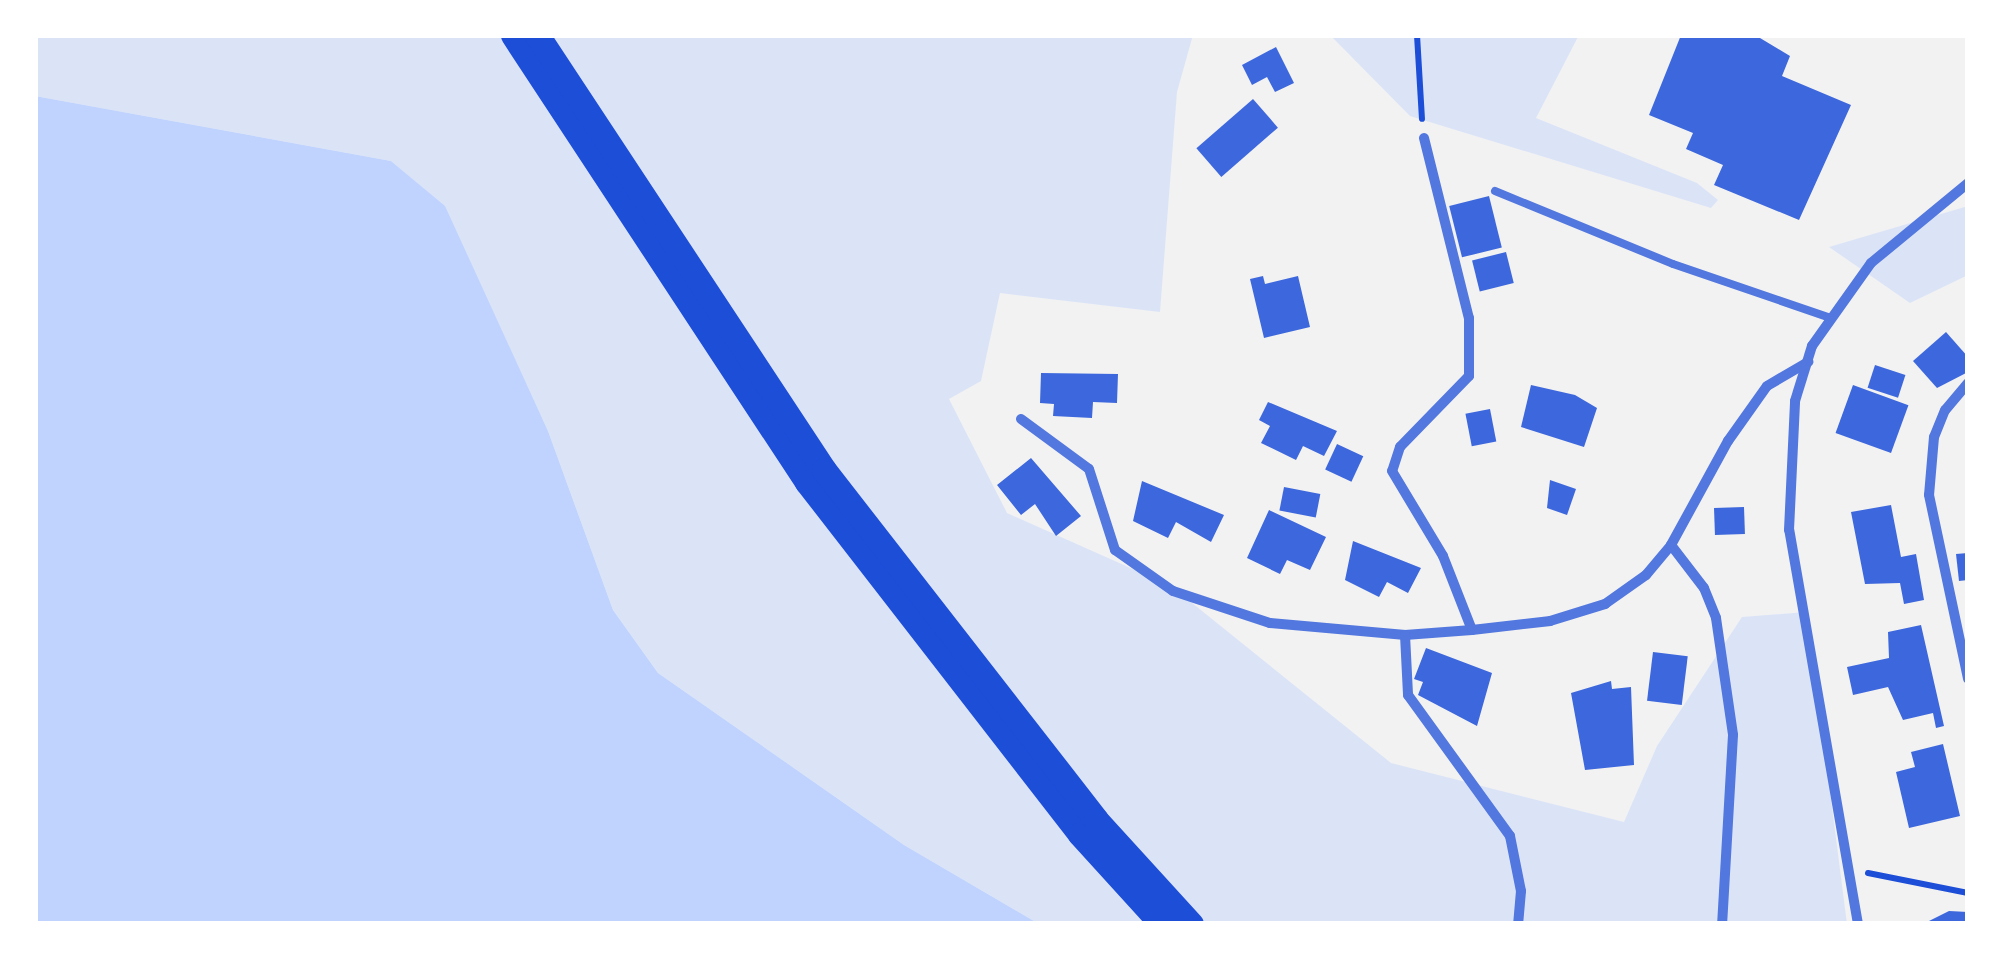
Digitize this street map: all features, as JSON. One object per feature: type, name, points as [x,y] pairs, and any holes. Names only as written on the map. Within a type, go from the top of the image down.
[{"type":"main road","points":[[513,35],[680,298],[807,482],[1056,804],[1162,924]]},
{"type":"main road","points":[[537,35],[824,470],[1096,820],[1190,924]]},
{"type":"street","points":[[1424,138],[1469,318],[1469,376],[1400,447],[1392,471],[1443,556],[1472,630]]},
{"type":"street","points":[[1858,924],[1789,530],[1795,401],[1808,362],[1831,318],[1871,263],[1968,183]]},
{"type":"street","points":[[1021,420],[1089,469],[1115,550],[1174,591],[1270,623],[1406,635],[1550,620],[1605,604],[1646,575],[1671,546],[1728,440],[1767,386],[1808,362]]},
{"type":"street","points":[[1968,383],[1945,410],[1934,437],[1929,495],[1968,679]]},
{"type":"street","points":[[1671,546],[1704,588],[1716,618],[1733,734],[1722,924]]},
{"type":"street","points":[[1406,635],[1408,696],[1514,847],[1522,891],[1518,924]]},
{"type":"lane","points":[[1496,191],[1672,264],[1831,318]]},
{"type":"path","points":[[1416,35],[1424,138]]},
{"type":"path","points":[[1847,870],[1968,893]]},
{"type":"shaded area","points":[[35,35],[1193,35],[1177,92],[1160,312],[1000,293],[981,381],[949,399],[1007,513],[1171,586],[1391,763],[1624,822],[1657,746],[1742,617],[1807,612],[1847,924],[1039,924],[904,845],[658,673],[613,610],[548,431],[444,206],[391,161],[35,96]]},
{"type":"shaded area","points":[[1330,35],[1579,35],[1536,118],[1697,183],[1718,200],[1711,208],[1410,116]]},
{"type":"shaded area","points":[[1968,206],[1968,275],[1910,303],[1829,247]]},
{"type":"water","points":[[35,96],[391,161],[445,206],[548,431],[613,610],[658,673],[904,845],[1039,924],[35,924]]},
{"type":"building","points":[[1681,35],[1755,35],[1790,56],[1782,76],[1851,105],[1799,220],[1714,185],[1723,165],[1686,149],[1693,133],[1649,115]]},
{"type":"building","points":[[1276,47],[1294,83],[1275,92],[1267,77],[1252,85],[1242,65]]},
{"type":"building","points":[[1253,99],[1278,128],[1221,177],[1196,148]]},
{"type":"building","points":[[1489,196],[1502,247],[1462,257],[1449,206]]},
{"type":"building","points":[[1506,252],[1514,283],[1480,292],[1472,260]]},
{"type":"building","points":[[1263,276],[1265,284],[1298,276],[1310,327],[1264,338],[1250,279]]},
{"type":"building","points":[[1946,332],[1968,357],[1968,372],[1937,388],[1913,361]]},
{"type":"building","points":[[1875,365],[1905,375],[1898,398],[1868,388]]},
{"type":"building","points":[[1041,373],[1118,374],[1117,403],[1093,402],[1092,418],[1053,416],[1054,404],[1040,403]]},
{"type":"building","points":[[1531,385],[1575,395],[1597,408],[1584,447],[1521,427]]},
{"type":"building","points":[[1853,385],[1908,405],[1891,453],[1836,433]]},
{"type":"building","points":[[1268,402],[1337,431],[1324,456],[1303,446],[1296,460],[1261,443],[1270,426],[1259,420]]},
{"type":"building","points":[[1490,409],[1496,441],[1472,446],[1465,414]]},
{"type":"building","points":[[1337,444],[1363,456],[1351,482],[1325,469]]},
{"type":"building","points":[[1031,458],[1081,516],[1056,536],[1035,504],[1021,515],[997,485]]},
{"type":"building","points":[[1550,480],[1576,489],[1567,515],[1547,508]]},
{"type":"building","points":[[1142,481],[1224,515],[1211,542],[1176,522],[1168,538],[1133,521]]},
{"type":"building","points":[[1284,487],[1320,494],[1316,518],[1279,511]]},
{"type":"building","points":[[1891,505],[1901,557],[1916,554],[1924,600],[1904,604],[1900,583],[1865,584],[1851,512]]},
{"type":"building","points":[[1744,507],[1745,534],[1715,535],[1714,508]]},
{"type":"building","points":[[1269,510],[1326,537],[1310,570],[1287,560],[1280,574],[1247,558]]},
{"type":"building","points":[[1353,541],[1421,568],[1408,593],[1387,582],[1379,597],[1345,580]]},
{"type":"building","points":[[1968,553],[1968,580],[1959,581],[1956,554]]},
{"type":"building","points":[[1921,625],[1944,726],[1936,728],[1933,713],[1903,720],[1888,687],[1853,695],[1847,667],[1889,658],[1888,632]]},
{"type":"building","points":[[1426,648],[1492,673],[1477,726],[1418,695],[1423,682],[1414,679]]},
{"type":"building","points":[[1653,652],[1688,656],[1682,705],[1647,701]]},
{"type":"building","points":[[1611,681],[1612,689],[1631,687],[1634,765],[1585,770],[1571,693]]},
{"type":"building","points":[[1943,744],[1960,816],[1909,828],[1896,772],[1915,767],[1911,752]]},
{"type":"building","points":[[1949,911],[1968,912],[1968,924],[1923,924]]}]
